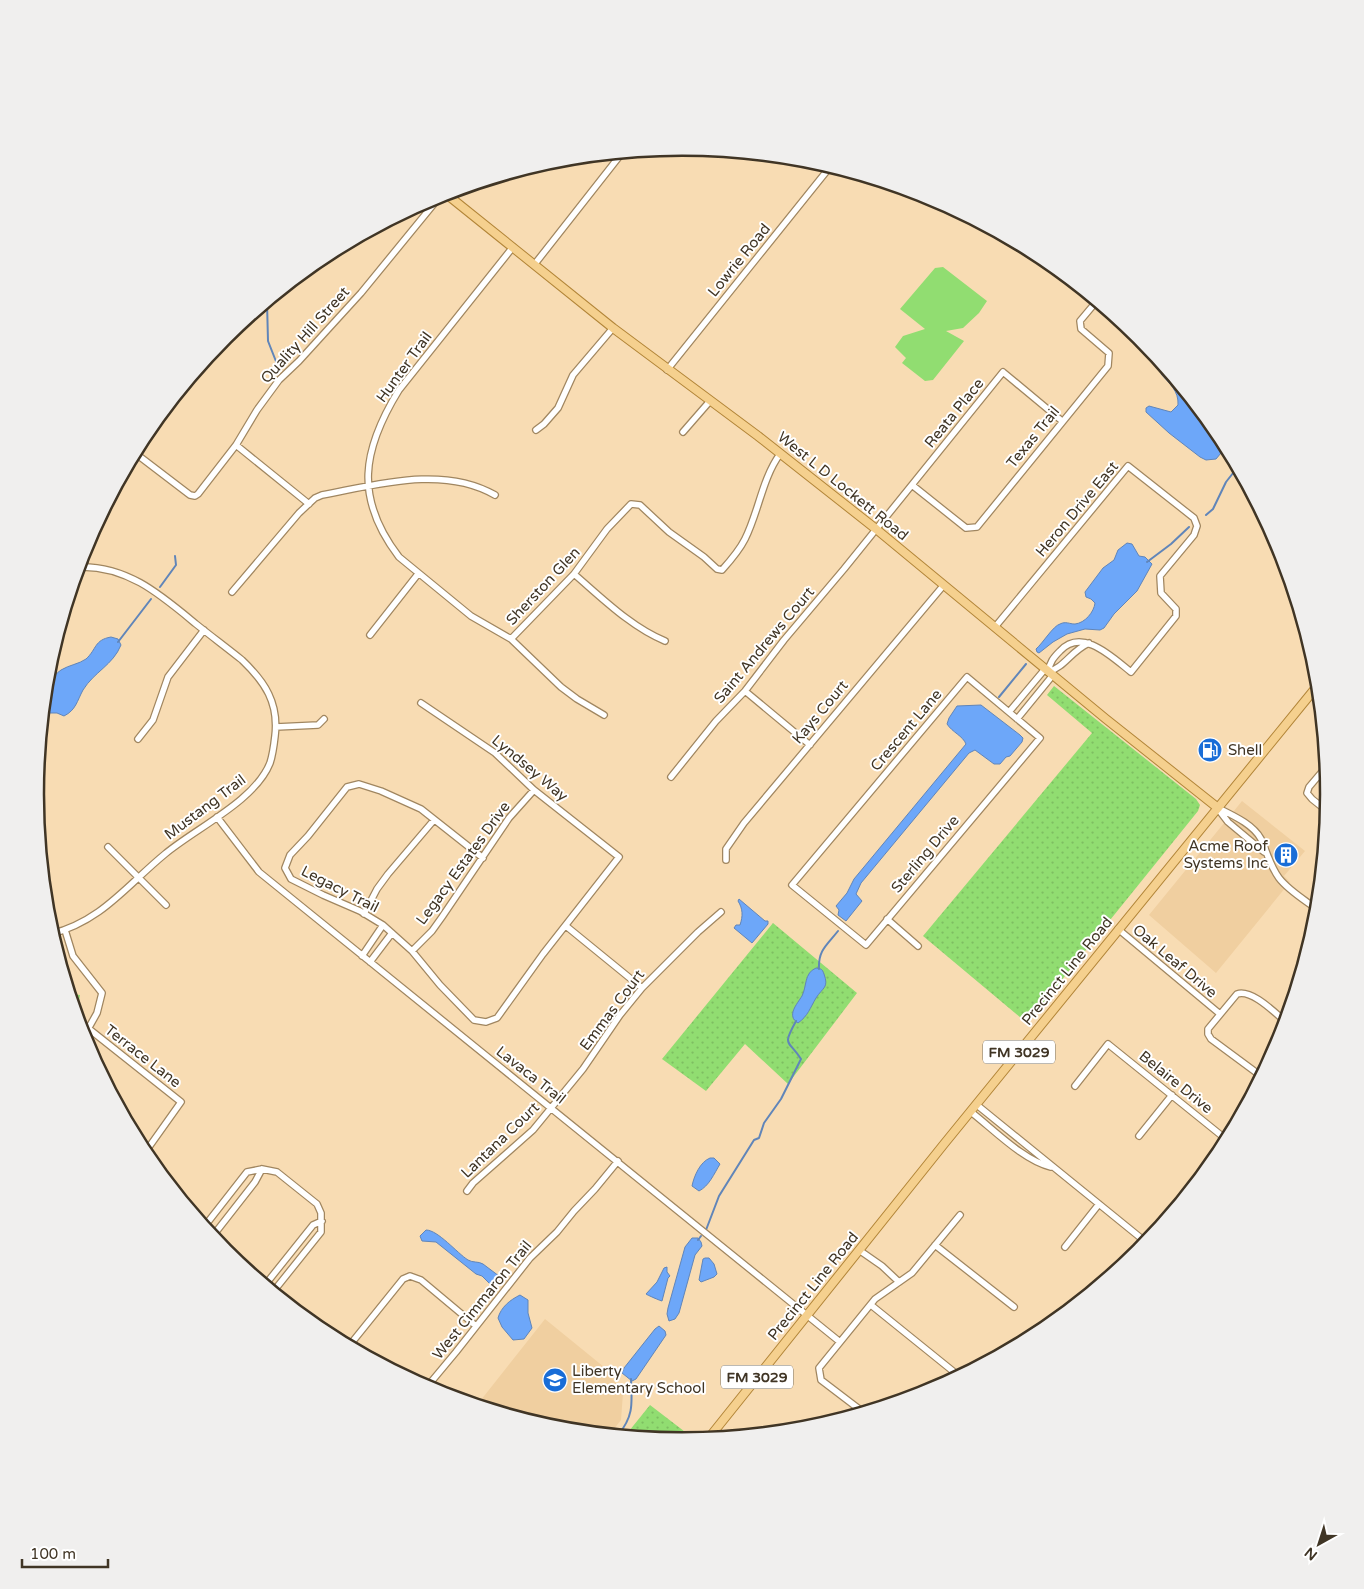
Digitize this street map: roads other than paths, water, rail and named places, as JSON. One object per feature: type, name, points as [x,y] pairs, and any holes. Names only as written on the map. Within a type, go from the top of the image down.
[{"type":"main road","name":"West L D Lockett Road","points":[[452,200],[667,370],[780,454],[876,529],[943,586],[1218,808]]},
{"type":"main road","name":"Precinct Line Road","points":[[714,1431],[1118,929],[1312,693]]},
{"type":"street","points":[[534,265],[616,160]]},
{"type":"street","name":"Lowrie Road","points":[[667,370],[825,173]]},
{"type":"street","name":"Quality Hill Street","points":[[140,457],[193,496],[198,494],[236,445],[257,410],[279,380],[299,361],[361,293],[433,207]]},
{"type":"street","name":"Hunter Trail","points":[[513,247],[400,390],[388,409],[375,436],[368,472],[368,487],[376,519],[399,557],[471,616],[511,639],[560,687],[604,715]]},
{"type":"street","name":"Texas Trail","points":[[912,485],[966,528],[977,527],[1108,366],[1109,354],[1081,329],[1080,321],[1093,306]]},
{"type":"street","points":[[536,430],[558,408],[573,375],[613,328]]},
{"type":"street","name":"Reata Place","points":[[876,529],[1003,372],[1062,421]]},
{"type":"street","points":[[684,432],[710,401]]},
{"type":"street","points":[[236,445],[309,504]]},
{"type":"street","name":"Sherston Glen","points":[[511,639],[574,574],[607,529],[632,504],[640,506],[668,532],[697,552],[716,569],[722,570],[735,556],[745,540],[770,467],[780,454]]},
{"type":"street","name":"Heron Drive East","points":[[995,628],[1128,466],[1194,518],[1196,526],[1194,535],[1160,576],[1161,593],[1176,609],[1176,616],[1130,672],[1109,655],[1089,643]]},
{"type":"street","points":[[232,592],[282,532],[315,498],[322,495],[397,482],[451,481],[483,488],[495,495]]},
{"type":"street","name":"Saint Andrews Court","points":[[672,777],[716,721],[746,691],[784,640],[876,529]]},
{"type":"street","name":"Mustang Trail","points":[[59,932],[99,913],[175,845],[246,795],[260,781],[270,763],[276,727],[273,706],[267,688],[242,660],[148,586],[126,574],[86,567]]},
{"type":"street","points":[[370,635],[418,574]]},
{"type":"street","points":[[574,574],[612,607],[665,641]]},
{"type":"street","name":"Kays Court","points":[[726,860],[726,849],[744,823],[943,586]]},
{"type":"street","points":[[138,739],[153,720],[168,677],[204,630]]},
{"type":"street","points":[[1017,719],[1049,672],[1050,663],[1065,646],[1082,640],[1089,643]]},
{"type":"street","points":[[1009,712],[1049,672],[1058,669],[1072,653],[1089,643]]},
{"type":"street","name":"Crescent Lane","points":[[792,885],[967,677],[1009,712]]},
{"type":"street","points":[[746,691],[810,745]]},
{"type":"street","name":"Lyndsey Way","points":[[421,703],[494,753],[534,790],[619,857]]},
{"type":"street","name":"Sterling Drive","points":[[792,885],[866,945],[1040,738],[1009,712]]},
{"type":"street","points":[[276,727],[318,725],[324,719]]},
{"type":"street","points":[[1320,775],[1309,787],[1307,793],[1320,806]]},
{"type":"street","name":"Legacy Trail","points":[[483,858],[421,810],[381,791],[359,784],[347,787],[308,836],[290,855],[285,868],[291,879],[383,925],[412,951],[440,985],[474,1020],[486,1022],[497,1018],[619,857]]},
{"type":"street","name":"Legacy Estates Drive","points":[[412,951],[432,931],[509,818],[534,790]]},
{"type":"street","points":[[1218,808],[1228,822],[1265,853],[1282,882],[1311,904]]},
{"type":"street","name":"Lavaca Trail","points":[[217,817],[259,872],[552,1107],[840,1342]]},
{"type":"street","points":[[364,914],[388,874],[434,820]]},
{"type":"street","points":[[108,847],[166,905]]},
{"type":"street","name":"Emmas Court","points":[[552,1107],[591,1059],[620,1015],[642,988],[698,932],[721,912]]},
{"type":"street","points":[[887,919],[918,946]]},
{"type":"street","points":[[362,956],[383,925]]},
{"type":"street","points":[[566,926],[642,988]]},
{"type":"street","name":"Oak Leaf Drive","points":[[1118,929],[1220,1014],[1237,994],[1246,992],[1280,1017]]},
{"type":"street","points":[[66,930],[73,956],[102,993],[98,1013],[89,1029]]},
{"type":"street","points":[[370,962],[392,933]]},
{"type":"street","points":[[1220,1014],[1208,1029],[1211,1039],[1256,1072]]},
{"type":"street","name":"Terrace Lane","points":[[89,1029],[181,1102],[149,1146]]},
{"type":"street","name":"Belaire Drive","points":[[1076,1086],[1108,1044],[1222,1135]]},
{"type":"street","points":[[1139,1136],[1172,1095]]},
{"type":"street","points":[[977,1105],[1141,1238]]},
{"type":"street","name":"Lantana Court","points":[[466,1191],[528,1135],[552,1107]]},
{"type":"street","points":[[971,1112],[1030,1159],[1042,1165],[1053,1167]]},
{"type":"street","name":"West Cimmaron Trail","points":[[432,1381],[530,1258],[557,1232],[618,1161]]},
{"type":"street","points":[[217,1231],[255,1182],[262,1169]]},
{"type":"street","points":[[208,1222],[247,1172],[262,1169],[276,1172],[317,1204],[321,1213],[321,1232],[277,1287]]},
{"type":"street","points":[[1065,1247],[1099,1204]]},
{"type":"street","points":[[858,1408],[821,1380],[819,1368],[875,1299],[912,1273],[960,1215]]},
{"type":"street","points":[[269,1280],[313,1225],[322,1221]]},
{"type":"street","points":[[935,1246],[1014,1307]]},
{"type":"street","points":[[859,1250],[882,1266],[899,1282]]},
{"type":"street","points":[[352,1341],[394,1289],[403,1279],[410,1276],[421,1280],[476,1326]]},
{"type":"street","points":[[870,1305],[954,1372]]},
{"type":"water","points":[[1161,374],[1188,406],[1213,440],[1221,453],[1216,459],[1206,460],[1200,457],[1146,412],[1146,408],[1149,406],[1171,412],[1178,405],[1175,391]]},
{"type":"water","points":[[1127,543],[1132,544],[1139,556],[1145,557],[1152,564],[1137,591],[1114,614],[1104,628],[1100,630],[1085,629],[1067,634],[1039,653],[1037,652],[1036,649],[1057,625],[1082,622],[1093,610],[1095,603],[1086,597],[1085,592],[1103,568],[1114,560],[1118,550]]},
{"type":"water","points":[[105,638],[118,639],[121,645],[118,652],[87,684],[71,711],[64,716],[57,713],[49,713],[55,675],[64,668],[86,659],[101,640]]},
{"type":"water","points":[[981,705],[1020,735],[1023,738],[1022,742],[1000,764],[994,764],[975,750],[969,753],[861,883],[856,894],[862,901],[846,921],[838,915],[839,910],[836,906],[847,893],[854,879],[966,744],[947,724],[949,718],[957,706]]},
{"type":"water","points":[[739,899],[765,921],[768,921],[768,924],[752,943],[734,928],[736,925],[740,925],[742,919]]},
{"type":"water","points":[[816,968],[823,971],[826,985],[807,1015],[798,1023],[793,1017],[795,1006],[804,992],[809,973]]},
{"type":"water","points":[[710,1158],[714,1158],[720,1164],[708,1183],[699,1191],[692,1186],[694,1178],[700,1166]]},
{"type":"water","points":[[426,1230],[442,1238],[468,1260],[483,1264],[499,1276],[495,1284],[490,1284],[436,1242],[422,1241],[420,1236]]},
{"type":"water","points":[[692,1238],[698,1238],[702,1246],[695,1255],[679,1313],[675,1319],[669,1321],[668,1308],[685,1247]]},
{"type":"water","points":[[709,1258],[714,1264],[717,1274],[701,1282],[699,1280],[703,1259]]},
{"type":"water","points":[[667,1267],[667,1272],[670,1276],[662,1301],[646,1294],[657,1282],[664,1268]]},
{"type":"water","points":[[520,1295],[528,1300],[528,1313],[532,1328],[524,1339],[513,1340],[502,1327],[498,1318],[506,1304]]},
{"type":"water","points":[[659,1326],[665,1331],[666,1335],[636,1379],[632,1381],[622,1373],[624,1368]]},
{"type":"waterway","points":[[267,310],[268,341],[279,369]]},
{"type":"waterway","points":[[1206,515],[1213,509],[1226,482],[1233,473]]},
{"type":"waterway","points":[[1147,562],[1171,544],[1189,527]]},
{"type":"waterway","points":[[160,587],[176,565],[175,556]]},
{"type":"waterway","points":[[118,642],[151,599]]},
{"type":"waterway","points":[[999,697],[1026,664]]},
{"type":"waterway","points":[[819,969],[822,952],[838,931]]},
{"type":"waterway","points":[[706,1230],[719,1196],[754,1140],[759,1138],[764,1123],[781,1099],[801,1059],[788,1042],[789,1035],[796,1021]]},
{"type":"waterway","points":[[698,1240],[701,1236]]},
{"type":"waterway","points":[[622,1429],[627,1422],[631,1409],[631,1379]]},
{"type":"place","name":"Shell","points":[[1210,750]]},
{"type":"place","name":"Acme Roof Systems Inc","points":[[1286,855]]},
{"type":"place","name":"Liberty Elementary School","points":[[555,1380]]}]
